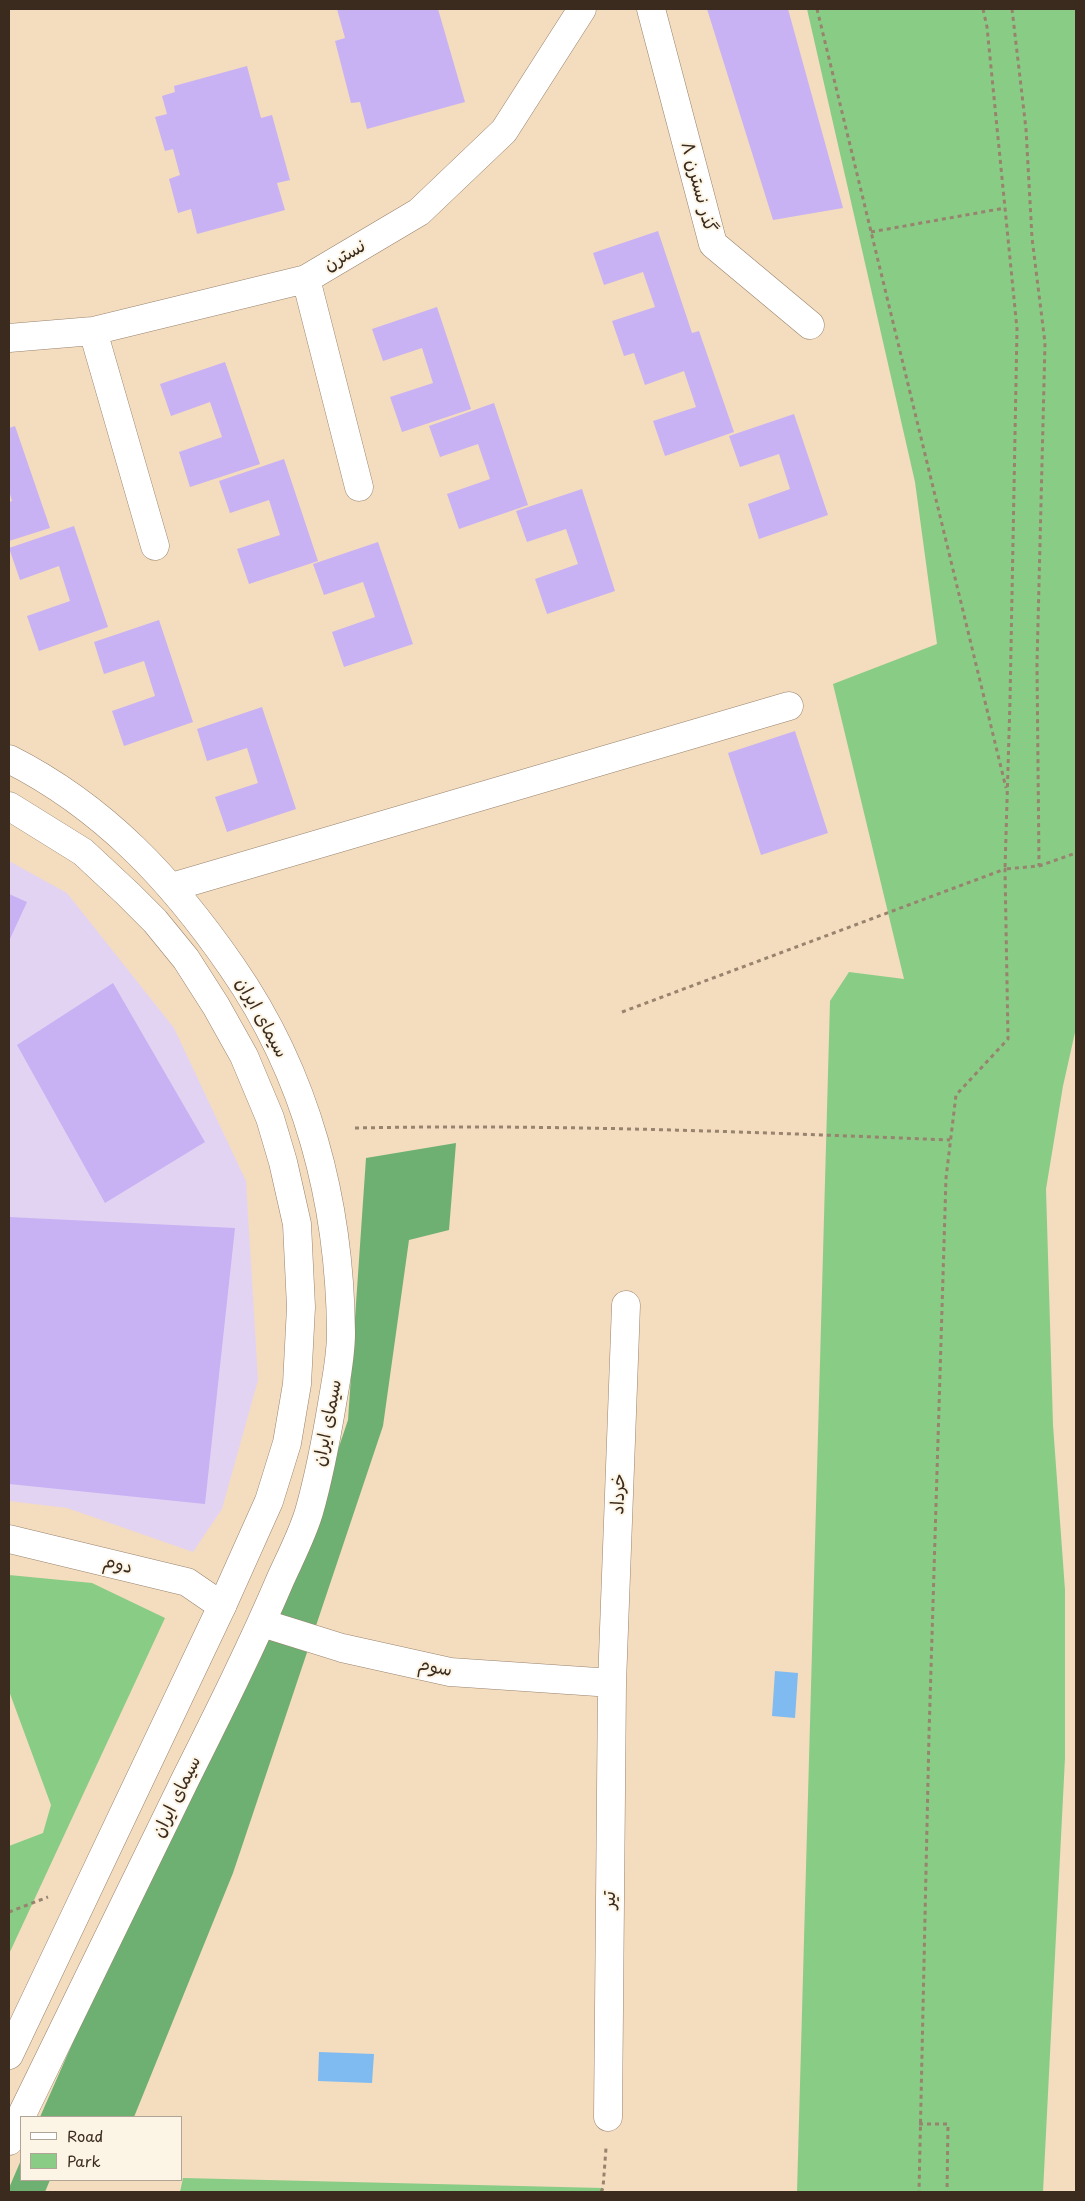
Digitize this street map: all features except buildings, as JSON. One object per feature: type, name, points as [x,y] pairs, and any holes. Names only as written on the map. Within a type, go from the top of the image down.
[{"type":"street","name":"نسترن","points":[[9,338],[93,331],[306,279],[419,212],[497,138],[504,131],[582,9]]},
{"type":"street","name":"گذر نسترن ۸","points":[[651,9],[713,244],[810,324]]},
{"type":"street","points":[[306,279],[359,487]]},
{"type":"street","points":[[93,331],[155,546]]},
{"type":"street","points":[[136,902],[172,887],[789,706]]},
{"type":"street","name":"سیمای ایران","points":[[9,759],[64,790],[112,826],[172,887],[206,929],[248,990],[283,1054],[314,1133],[336,1243],[341,1335],[339,1365],[328,1428],[308,1516],[262,1623],[21,2116]]},
{"type":"street","name":"سیمای ایران","points":[[9,806],[83,852],[136,902],[186,959],[216,1006],[244,1056],[270,1118],[283,1162],[297,1224],[301,1307],[297,1384],[287,1443],[269,1501],[222,1606],[9,2055]]},
{"type":"street","name":"خرداد","points":[[612,1683],[626,1305]]},
{"type":"street","name":"دوم","points":[[9,1539],[187,1582],[222,1606],[262,1623]]},
{"type":"street","name":"سوم","points":[[262,1623],[342,1648],[450,1672],[612,1683]]},
{"type":"street","name":"تیر","points":[[608,2117],[612,1683]]},
{"type":"street","name":"سیمای ایران","points":[[9,2141],[20,2118]]},
{"type":"path","points":[[817,9],[1007,793]]},
{"type":"path","points":[[919,2192],[919,2124],[946,1178],[956,1095],[1008,1038],[1005,869],[1017,329],[983,9]]},
{"type":"path","points":[[1012,9],[1026,129],[1032,238],[1045,343],[1037,664],[1038,866]]},
{"type":"path","points":[[871,232],[1005,208]]},
{"type":"path","points":[[622,1012],[1005,869],[1038,866],[1076,854]]},
{"type":"path","points":[[355,1128],[463,1126],[689,1130],[950,1140]]},
{"type":"path","points":[[601,2192],[604,2188],[608,2117]]},
{"type":"path","points":[[919,2124],[948,2124],[947,2192]]},
{"type":"shaded area","points":[[9,861],[67,893],[174,1028],[246,1181],[258,1380],[222,1509],[193,1552],[67,1508],[9,1501]]},
{"type":"green space","points":[[807,9],[1076,9],[1076,1028],[1063,1086],[1046,1189],[1053,1425],[1065,1590],[1065,1758],[1043,2192],[797,2192],[830,1001],[849,972],[904,979],[833,684],[937,644],[915,482]]},
{"type":"green space","points":[[456,1143],[449,1230],[409,1240],[383,1426],[233,1873],[134,2116],[40,2116],[117,1942],[309,1536],[348,1420],[366,1158]]},
{"type":"green space","points":[[9,1575],[92,1583],[165,1618],[9,1954],[9,1846],[43,1833],[51,1805],[9,1691]]},
{"type":"green space","points":[[20,2162],[20,2181],[50,2181],[45,2192],[9,2192]]},
{"type":"green space","points":[[183,2178],[603,2188],[604,2192],[180,2192]]},
{"type":"water","points":[[775,1671],[798,1673],[795,1718],[772,1716]]},
{"type":"water","points":[[319,2052],[374,2054],[372,2083],[318,2081]]}]
